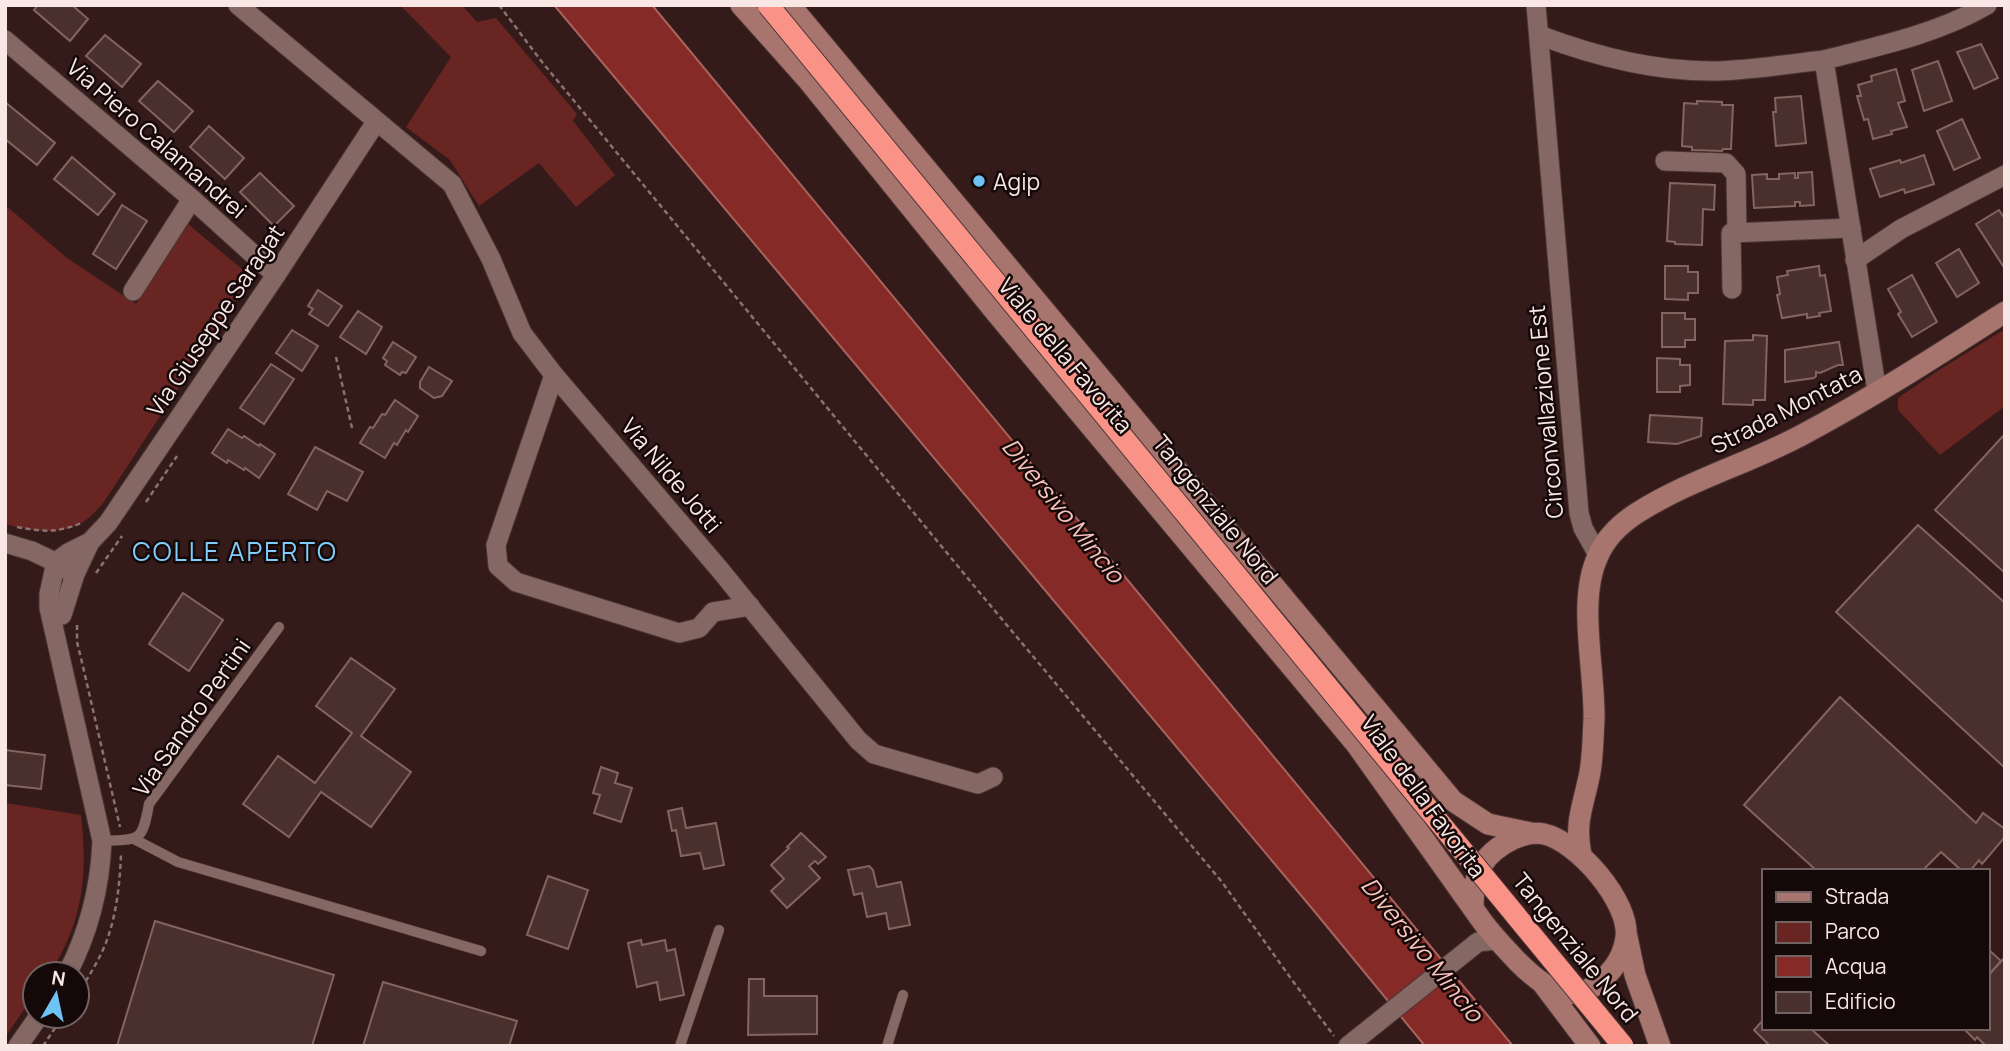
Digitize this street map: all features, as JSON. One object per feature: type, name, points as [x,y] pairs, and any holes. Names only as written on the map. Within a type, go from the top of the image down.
[{"type":"highway","name":"Tangenziale Nord","points":[[768,5],[1623,1046]]},
{"type":"main road","name":"Viale della Favorita","points":[[741,5],[807,79],[997,314],[1356,744],[1482,927]]},
{"type":"main road","name":"Viale della Favorita","points":[[790,5],[1453,801],[1488,824],[1538,834]]},
{"type":"main road","name":"Strada Montata","points":[[1598,555],[1609,536],[1639,512],[1800,436],[1877,392],[2005,312]]},
{"type":"main road","points":[[1581,855],[1577,834],[1592,757],[1594,704],[1587,599],[1598,555]]},
{"type":"main road","points":[[1581,808],[1560,827],[1538,834],[1519,836],[1489,855],[1473,888],[1482,927],[1536,980],[1554,990],[1571,993],[1598,984],[1616,964],[1626,935]]},
{"type":"main road","points":[[1538,834],[1562,841],[1581,855],[1615,899],[1622,916],[1635,975],[1660,1046]]},
{"type":"main road","points":[[1544,985],[1590,1046]]},
{"type":"street","name":"Via Nilde Jotti","points":[[239,5],[452,184],[491,259],[522,333],[858,740],[874,754],[978,784],[993,776]]},
{"type":"street","name":"Circonvallazione Est","points":[[1536,5],[1578,513],[1598,555]]},
{"type":"street","points":[[1539,35],[1589,51],[1675,69],[1753,69],[1824,60],[1900,40],[1947,24],[1987,5]]},
{"type":"street","name":"Via Piero Calamandrei","points":[[5,40],[192,199],[276,275]]},
{"type":"street","points":[[1824,60],[1877,392]]},
{"type":"street","name":"Via Giuseppe Saragat","points":[[56,636],[70,617],[75,574],[90,542],[108,523],[376,122]]},
{"type":"street","points":[[1665,161],[1726,163],[1736,174],[1737,233]]},
{"type":"street","points":[[1856,260],[1901,229],[2005,175]]},
{"type":"street","points":[[133,291],[192,199]]},
{"type":"street","points":[[1732,289],[1731,233],[1850,228]]},
{"type":"street","points":[[554,374],[496,545],[498,566],[516,582],[679,633],[699,628],[713,612],[720,570]]},
{"type":"street","points":[[9,534],[32,551],[56,562]]},
{"type":"street","name":"Via Giuseppe Saragat","points":[[74,960],[94,908],[101,865],[112,840],[56,636],[49,594],[56,562],[90,542]]},
{"type":"street","name":"Via Giuseppe Saragat","points":[[56,562],[64,569],[58,593],[59,607],[70,617]]},
{"type":"street","points":[[713,612],[750,606]]},
{"type":"street","points":[[1341,1040],[1389,1014],[1451,963],[1482,927]]},
{"type":"street","points":[[18,1046],[29,1030]]},
{"type":"lane","name":"Via Sandro Pertini","points":[[134,839],[145,830],[149,804],[279,627]]},
{"type":"lane","points":[[112,840],[134,839],[178,862],[481,951]]},
{"type":"lane","points":[[680,1046],[719,930]]},
{"type":"lane","points":[[887,1046],[903,995]]},
{"type":"path","points":[[499,5],[542,62],[1222,882],[1341,1040]]},
{"type":"path","points":[[337,357],[352,428]]},
{"type":"path","points":[[140,510],[177,456]]},
{"type":"path","points":[[9,534],[62,531],[84,522]]},
{"type":"path","points":[[96,573],[125,532]]},
{"type":"path","points":[[70,617],[76,629],[117,811],[112,840],[117,895],[108,937],[91,972]]},
{"type":"path","points":[[43,1046],[54,1030]]},
{"type":"green space","points":[[400,5],[462,5],[477,22],[496,18],[577,114],[573,121],[615,175],[576,207],[539,163],[479,206],[450,160],[406,127],[451,57]]},
{"type":"green space","points":[[5,205],[67,258],[136,304],[188,224],[242,269],[245,286],[104,502],[86,520],[55,531],[5,524]]},
{"type":"green space","points":[[2005,329],[2005,406],[1940,455],[1898,410],[1898,398]]},
{"type":"green space","points":[[5,803],[81,815],[84,858],[76,917],[57,960],[21,960],[21,1014],[5,1037]]},
{"type":"water","name":"Diversivo Mincio","points":[[554,5],[652,5],[1513,1046],[1425,1046]]},
{"type":"building","points":[[38,5],[72,5],[88,19],[70,41],[34,10]]},
{"type":"building","points":[[105,35],[141,64],[122,87],[86,56]]},
{"type":"building","points":[[1981,44],[1998,78],[1974,89],[1957,52]]},
{"type":"building","points":[[1938,61],[1952,101],[1924,111],[1912,70]]},
{"type":"building","points":[[1896,69],[1905,101],[1898,103],[1907,127],[1873,139],[1868,119],[1864,120],[1857,96],[1861,96],[1858,85],[1872,81],[1871,76]]},
{"type":"building","points":[[158,81],[193,111],[174,132],[139,101]]},
{"type":"building","points":[[1801,96],[1806,143],[1776,146],[1773,112],[1776,112],[1775,98]]},
{"type":"building","points":[[1697,101],[1733,105],[1731,149],[1692,150],[1692,147],[1682,146],[1684,103],[1697,104]]},
{"type":"building","points":[[5,102],[55,143],[37,165],[5,139]]},
{"type":"building","points":[[1962,119],[1980,158],[1954,170],[1937,131]]},
{"type":"building","points":[[209,126],[244,158],[225,179],[190,147]]},
{"type":"building","points":[[1924,155],[1934,184],[1905,193],[1904,189],[1880,197],[1870,169]]},
{"type":"building","points":[[72,157],[115,194],[98,215],[54,179]]},
{"type":"building","points":[[1812,172],[1814,205],[1800,206],[1800,202],[1795,202],[1795,206],[1754,208],[1752,175],[1767,174],[1767,179],[1779,179],[1779,174],[1795,173],[1795,178],[1798,178],[1798,173]]},
{"type":"building","points":[[260,173],[294,206],[274,226],[240,192]]},
{"type":"building","points":[[1670,183],[1715,185],[1714,210],[1703,209],[1702,245],[1667,241]]},
{"type":"building","points":[[122,205],[147,221],[116,269],[93,254]]},
{"type":"building","points":[[1999,210],[2005,219],[2005,269],[1976,224]]},
{"type":"building","points":[[1959,249],[1979,283],[1957,297],[1936,263]]},
{"type":"building","points":[[1665,266],[1688,266],[1688,272],[1698,272],[1698,293],[1688,293],[1688,300],[1665,299]]},
{"type":"building","points":[[1819,266],[1820,276],[1825,275],[1831,311],[1807,318],[1807,314],[1782,318],[1777,295],[1780,294],[1777,277],[1788,275],[1787,271]]},
{"type":"building","points":[[1912,275],[1937,322],[1912,337],[1898,314],[1901,312],[1888,289]]},
{"type":"building","points":[[318,290],[342,306],[328,326],[309,314],[313,309],[308,306]]},
{"type":"building","points":[[358,311],[382,327],[366,354],[340,337]]},
{"type":"building","points":[[1662,313],[1685,313],[1685,319],[1695,319],[1695,340],[1685,340],[1685,347],[1662,347]]},
{"type":"building","points":[[292,330],[318,346],[302,371],[276,353]]},
{"type":"building","points":[[1753,335],[1767,336],[1765,400],[1753,400],[1753,405],[1723,404],[1725,341],[1753,340]]},
{"type":"building","points":[[393,342],[416,357],[406,373],[402,372],[400,375],[385,365],[387,361],[383,358]]},
{"type":"building","points":[[1839,342],[1843,365],[1816,372],[1814,378],[1785,382],[1785,350]]},
{"type":"building","points":[[1657,358],[1680,359],[1680,365],[1690,365],[1690,385],[1680,386],[1680,392],[1657,392]]},
{"type":"building","points":[[271,364],[294,379],[264,424],[240,408]]},
{"type":"building","points":[[429,367],[452,381],[442,396],[434,398],[420,388],[420,382]]},
{"type":"building","points":[[395,400],[418,416],[397,445],[394,443],[385,458],[360,443],[370,427],[373,428]]},
{"type":"building","points":[[1650,415],[1702,418],[1701,436],[1677,444],[1648,442]]},
{"type":"building","points":[[228,429],[275,454],[259,478],[245,468],[244,470],[228,460],[227,463],[212,453]]},
{"type":"building","points":[[2005,436],[2005,573],[1935,510]]},
{"type":"building","points":[[315,447],[363,472],[347,501],[327,491],[317,510],[288,494]]},
{"type":"building","points":[[1918,525],[2005,603],[2005,768],[1836,612]]},
{"type":"building","points":[[183,593],[223,620],[189,671],[149,644]]},
{"type":"building","points":[[351,658],[395,689],[361,736],[411,772],[371,827],[321,792],[289,837],[243,804],[278,756],[315,783],[352,733],[316,706]]},
{"type":"building","points":[[1840,697],[1976,823],[1983,813],[2005,829],[2005,837],[1982,864],[1979,860],[1972,869],[1960,869],[1941,852],[1924,869],[1815,869],[1744,805]]},
{"type":"building","points":[[5,750],[45,755],[41,789],[5,785]]},
{"type":"building","points":[[601,767],[618,773],[615,783],[632,788],[621,822],[594,813],[600,795],[593,793]]},
{"type":"building","points":[[682,808],[686,828],[716,823],[724,865],[704,869],[700,853],[681,856],[676,830],[672,831],[668,811]]},
{"type":"building","points":[[801,833],[826,857],[818,864],[815,861],[809,866],[820,878],[787,908],[771,891],[784,879],[771,865]]},
{"type":"building","points":[[869,866],[873,870],[877,887],[901,882],[910,925],[889,929],[886,913],[867,917],[862,893],[854,895],[848,870]]},
{"type":"building","points":[[548,876],[588,890],[568,949],[527,935]]},
{"type":"building","points":[[155,921],[334,975],[312,1046],[117,1046]]},
{"type":"building","points":[[641,940],[642,945],[665,940],[667,951],[675,949],[684,995],[660,1000],[657,982],[637,987],[628,943]]},
{"type":"building","points":[[1989,950],[2001,961],[1989,975]]},
{"type":"building","points":[[2005,957],[2005,1046],[1986,1046],[1965,1030],[1989,1030],[1989,975]]},
{"type":"building","points":[[749,979],[764,979],[764,996],[817,996],[817,1034],[748,1035]]},
{"type":"building","points":[[383,982],[517,1021],[509,1046],[363,1046]]},
{"type":"building","points":[[1762,1021],[1762,1030],[1812,1030],[1830,1046],[1770,1046],[1754,1030]]},
{"type":"place","name":"Agip","points":[[979,181]]},
{"type":"district","name":"COLLE APERTO","points":[[235,551]]}]
